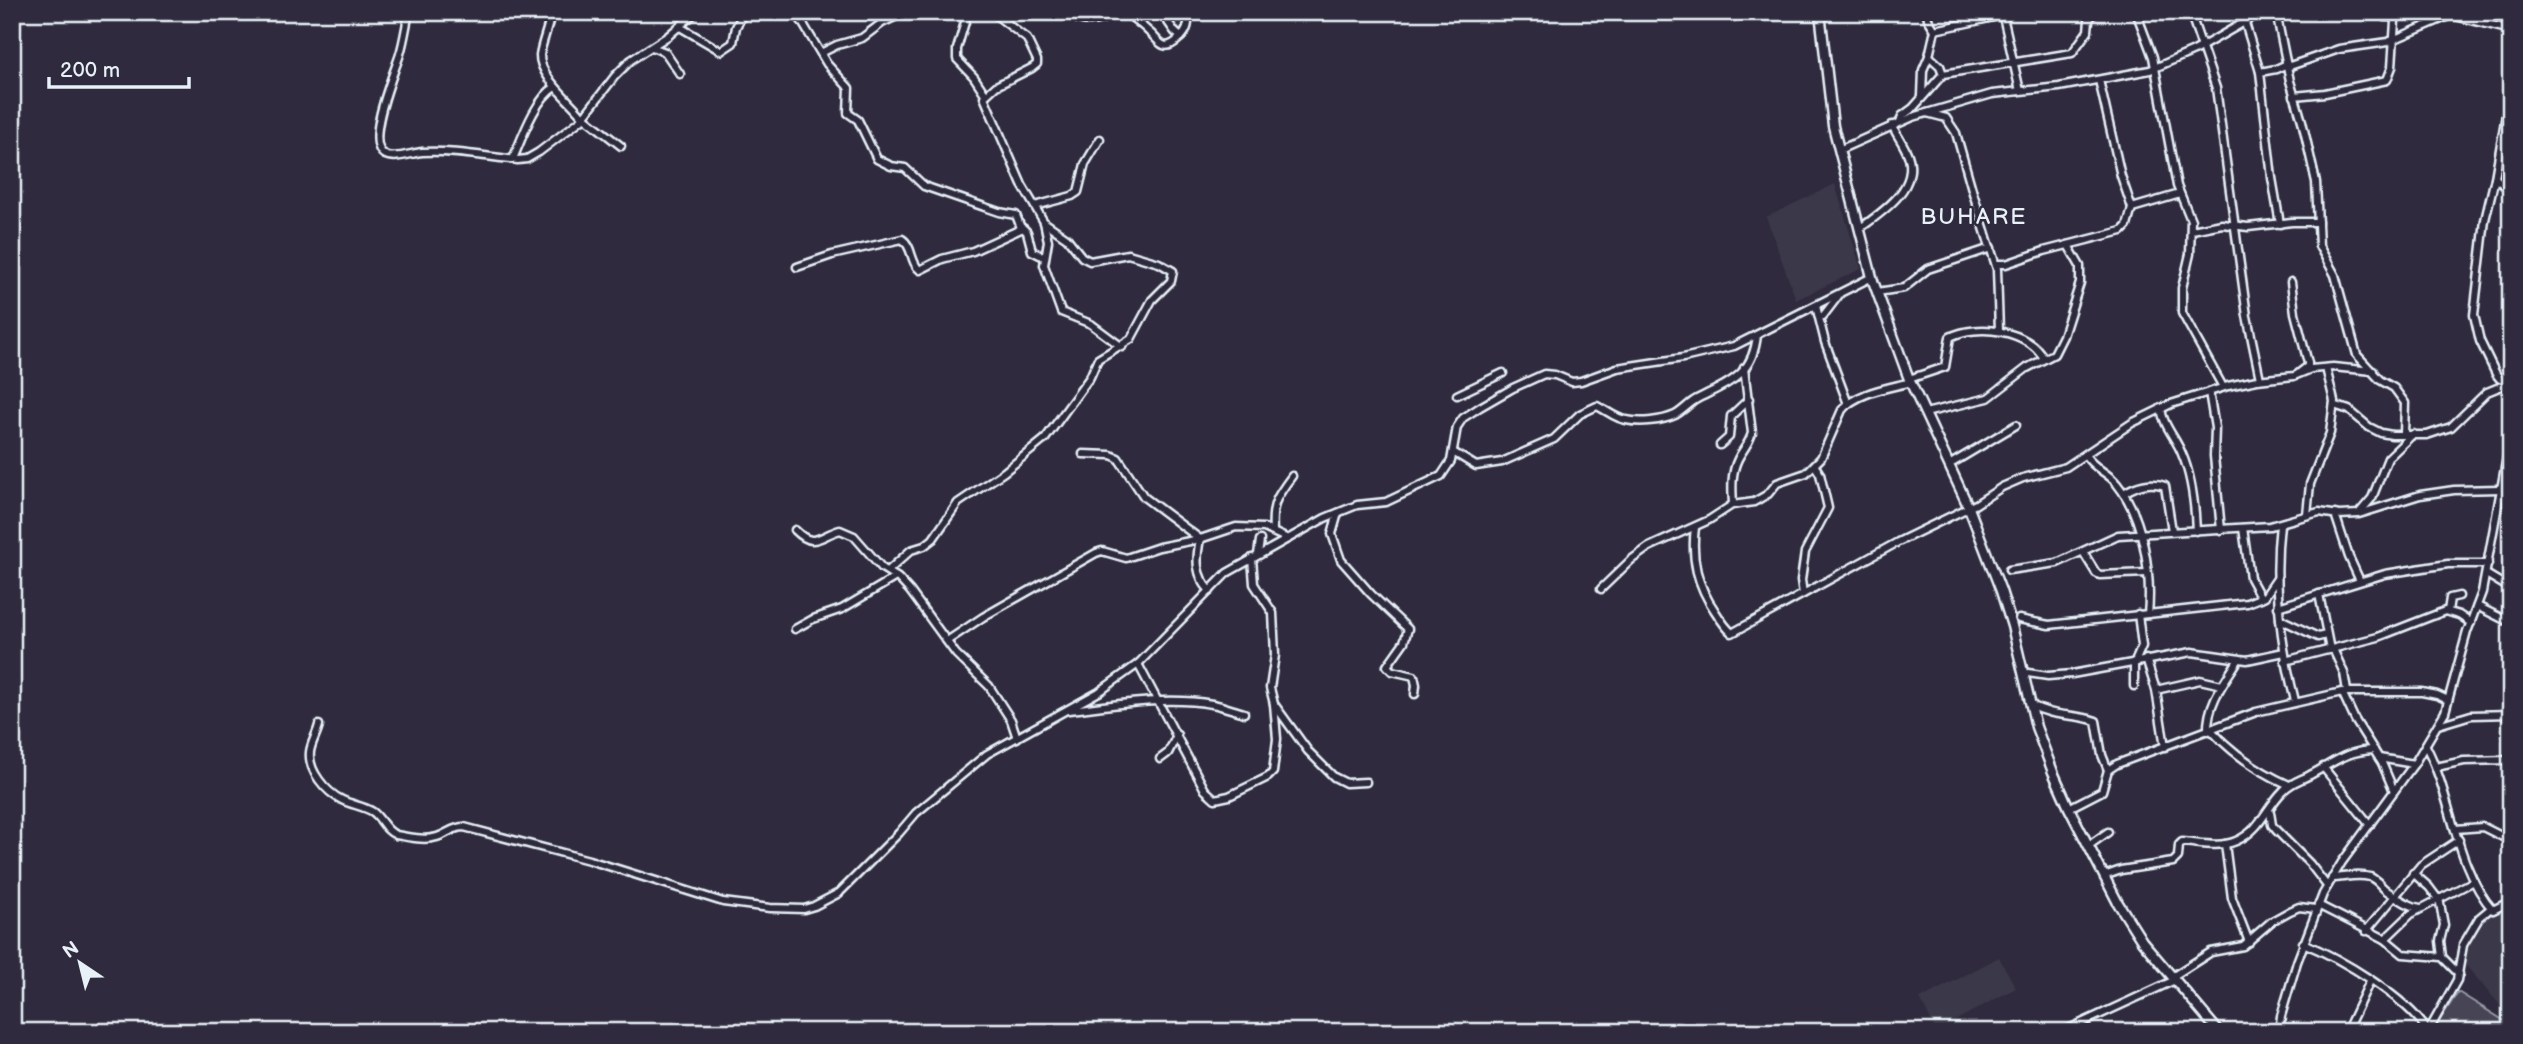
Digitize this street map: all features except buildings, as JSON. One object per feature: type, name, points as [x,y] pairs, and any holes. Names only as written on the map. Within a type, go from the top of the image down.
[{"type":"main road","points":[[1820,12],[1832,118],[1872,276],[1910,380],[1969,508],[2011,621],[2036,727],[2069,808],[2118,903],[2142,941],[2220,1032]]},
{"type":"street","points":[[409,12],[400,56],[388,80],[383,102],[377,140],[380,151],[392,156],[425,152],[513,159],[527,159],[539,152],[584,117],[615,76],[637,55],[680,27],[696,12]]},
{"type":"street","points":[[551,12],[540,58],[555,87],[584,117],[621,146]]},
{"type":"street","points":[[680,27],[716,50],[723,51],[733,43],[736,27],[744,12]]},
{"type":"street","points":[[796,12],[832,71],[849,88],[848,113],[858,120],[876,158],[891,166],[905,168],[924,186],[999,212],[1016,215],[1021,228],[1027,232],[1032,251],[1044,257]]},
{"type":"street","points":[[821,53],[862,38],[882,23],[905,12]]},
{"type":"street","points":[[968,12],[957,49],[957,59],[985,94],[984,100],[1022,185],[1044,222],[1048,241],[1044,265],[1061,312],[1091,324],[1122,347]]},
{"type":"street","points":[[985,94],[1032,68],[1037,62],[1027,39],[992,12]]},
{"type":"street","points":[[1064,12],[1078,21],[1090,23],[1115,12]]},
{"type":"street","points":[[1126,12],[1158,43],[1169,46],[1181,37],[1187,28],[1188,12]]},
{"type":"street","points":[[1161,12],[1181,37]]},
{"type":"street","points":[[1922,96],[1923,70],[1935,30],[1927,12]]},
{"type":"street","points":[[1935,30],[2002,13],[2017,12]]},
{"type":"street","points":[[1896,123],[1943,74],[2072,53],[2088,31],[2089,20],[2095,12]]},
{"type":"street","points":[[2136,12],[2153,57],[2177,186],[2189,212],[2192,230],[2190,254],[2182,288],[2182,313],[2224,387]]},
{"type":"street","points":[[2190,12],[2216,88],[2247,316],[2260,379]]},
{"type":"street","points":[[2244,12],[2260,72],[2280,224]]},
{"type":"street","points":[[1839,150],[1896,123],[1999,92],[2059,87],[2137,74],[2203,47],[2262,12]]},
{"type":"street","points":[[2276,12],[2316,182],[2319,246],[2336,278],[2357,355],[2380,380],[2394,388],[2405,403],[2404,433]]},
{"type":"street","points":[[2294,96],[2386,80],[2392,66],[2395,38],[2394,18],[2385,17],[2383,12]]},
{"type":"street","points":[[2002,13],[2020,91]]},
{"type":"street","points":[[2260,72],[2339,49],[2384,43],[2451,15],[2511,30]]},
{"type":"street","points":[[652,47],[664,52],[680,74]]},
{"type":"street","points":[[1929,56],[1940,66],[1943,74]]},
{"type":"street","points":[[1996,264],[2006,264],[2044,251],[2122,231],[2127,226],[2132,208],[2121,176],[2099,80]]},
{"type":"street","points":[[2511,86],[2485,220],[2474,315],[2480,341],[2496,374],[2500,379],[2511,382]]},
{"type":"street","points":[[513,159],[540,104],[548,91],[555,87]]},
{"type":"street","points":[[1925,113],[1942,116],[1955,128],[1996,264],[1999,331]]},
{"type":"street","points":[[1859,229],[1890,206],[1907,182],[1909,158],[1896,123]]},
{"type":"street","points":[[1035,206],[1072,196],[1077,192],[1085,163],[1100,139]]},
{"type":"street","points":[[2495,178],[2511,191]]},
{"type":"street","points":[[2132,208],[2180,194]]},
{"type":"street","points":[[888,572],[911,550],[924,546],[933,539],[958,503],[1042,442],[1086,383],[1098,359],[1122,347],[1134,336],[1154,298],[1170,284],[1173,271],[1159,263],[1128,254],[1090,261],[1082,257],[1067,238],[1044,222]]},
{"type":"street","points":[[2192,230],[2222,224],[2236,226],[2318,222]]},
{"type":"street","points":[[797,267],[832,255],[902,239],[907,243],[915,265],[920,270],[942,259],[973,251],[1021,228]]},
{"type":"street","points":[[1925,413],[1988,398],[2027,368],[2054,354],[2080,283],[2080,266],[2068,245]]},
{"type":"street","points":[[1877,292],[1904,288],[1928,269],[1991,248]]},
{"type":"street","points":[[319,726],[310,754],[320,780],[342,800],[374,813],[391,833],[396,835],[430,838],[443,835],[454,828],[464,827],[589,860],[723,902],[786,909],[814,906],[838,893],[926,803],[987,754],[1108,686],[1138,664],[1227,573],[1338,513],[1363,504],[1386,502],[1441,476],[1448,467],[1457,427],[1463,418],[1513,388],[1544,374],[1572,382],[1581,381],[1632,364],[1683,358],[1719,350],[1741,343],[1872,276]]},
{"type":"street","points":[[2291,282],[2295,313],[2308,363],[2308,366],[2294,376]]},
{"type":"street","points":[[1824,316],[1844,290]]},
{"type":"street","points":[[1816,306],[1847,404]]},
{"type":"street","points":[[1601,589],[1639,553],[1659,541],[1695,527],[1733,504],[1755,502],[1768,494],[1777,482],[1800,476],[1815,466],[1847,404],[1945,367],[1949,355],[1949,340],[1953,335],[1999,331],[2012,334],[2034,344],[2044,359]]},
{"type":"street","points":[[1453,452],[1476,466],[1489,465],[1526,453],[1561,434],[1572,421],[1591,407],[1601,407],[1626,421],[1675,415],[1695,400],[1727,385],[1740,375],[1754,351],[1757,335]]},
{"type":"street","points":[[1733,504],[1735,467],[1752,433],[1744,368]]},
{"type":"street","points":[[2307,515],[2310,484],[2330,433],[2334,397],[2326,368]]},
{"type":"street","points":[[1695,527],[1693,557],[1702,589],[1730,632],[1734,632],[1900,541],[1969,508],[2012,482],[2066,467],[2132,423],[2161,408],[2224,387],[2260,379],[2294,376],[2311,369],[2373,371]]},
{"type":"street","points":[[1457,395],[1503,373]]},
{"type":"street","points":[[2333,405],[2348,410],[2381,433],[2427,435],[2446,430],[2487,392],[2511,382]]},
{"type":"street","points":[[2209,392],[2216,428],[2214,456],[2221,530]]},
{"type":"street","points":[[1720,445],[1729,437],[1731,416],[1749,399]]},
{"type":"street","points":[[2161,408],[2161,416],[2179,446],[2187,467],[2196,531]]},
{"type":"street","points":[[1954,462],[2016,425]]},
{"type":"street","points":[[2359,514],[2372,498],[2388,458],[2413,434]]},
{"type":"street","points":[[2279,1032],[2281,1016],[2304,943],[2327,886],[2426,746],[2448,700],[2486,574],[2511,435]]},
{"type":"street","points":[[1083,454],[1111,455],[1118,458],[1144,497],[1200,539]]},
{"type":"street","points":[[2085,456],[2097,469],[2113,478],[2134,512],[2147,573],[2148,614]]},
{"type":"street","points":[[1448,467],[1468,463]]},
{"type":"street","points":[[1802,594],[1805,552],[1828,508],[1820,474],[1815,466]]},
{"type":"street","points":[[1273,530],[1274,504],[1292,476]]},
{"type":"street","points":[[2124,493],[2141,485],[2154,483],[2165,486],[2172,531]]},
{"type":"street","points":[[2009,570],[2057,563],[2118,535],[2280,524],[2319,512],[2359,514],[2420,495],[2454,490],[2500,488],[2511,500]]},
{"type":"street","points":[[1338,513],[1332,534],[1341,560],[1371,594],[1408,629],[1404,642],[1387,666],[1392,671],[1414,676],[1415,694]]},
{"type":"street","points":[[2335,514],[2360,581]]},
{"type":"street","points":[[2280,524],[2276,580],[2278,607],[2285,661],[2295,702]]},
{"type":"street","points":[[947,641],[983,617],[1090,555],[1102,551],[1126,558],[1236,527],[1273,530],[1288,538]]},
{"type":"street","points":[[2243,528],[2250,578],[2261,598]]},
{"type":"street","points":[[795,530],[805,539],[812,541],[836,531],[846,532],[854,537],[920,602],[967,666],[989,687],[1011,720],[1017,738]]},
{"type":"street","points":[[1200,539],[1197,565],[1201,580],[1210,590]]},
{"type":"street","points":[[1138,664],[1208,794],[1221,799],[1268,777],[1273,772],[1277,729],[1270,688],[1275,655],[1272,614],[1268,603],[1254,584],[1255,556],[1260,540]]},
{"type":"street","points":[[2083,552],[2096,573],[2101,575],[2147,573]]},
{"type":"street","points":[[2278,607],[2385,574],[2427,567],[2488,564]]},
{"type":"street","points":[[2486,574],[2511,589]]},
{"type":"street","points":[[794,629],[842,609],[896,577]]},
{"type":"street","points":[[2019,619],[2049,625],[2247,603],[2269,592],[2276,580]]},
{"type":"street","points":[[2319,594],[2326,635],[2344,673],[2344,691],[2355,720],[2379,758],[2393,791]]},
{"type":"street","points":[[2448,611],[2451,598],[2459,596]]},
{"type":"street","points":[[2477,606],[2511,624]]},
{"type":"street","points":[[2285,661],[2389,633],[2448,611],[2471,623]]},
{"type":"street","points":[[2138,614],[2142,646],[2156,690],[2165,747]]},
{"type":"street","points":[[2280,619],[2318,637],[2326,635]]},
{"type":"street","points":[[2134,686],[2134,662],[2142,646]]},
{"type":"street","points":[[2028,673],[2048,676],[2072,674],[2192,652],[2256,659],[2284,652]]},
{"type":"street","points":[[2239,659],[2222,685],[2209,713],[2210,731],[2258,769],[2289,785]]},
{"type":"street","points":[[2156,690],[2200,680],[2222,685]]},
{"type":"street","points":[[2069,808],[2102,791],[2109,770],[2121,762],[2256,712],[2344,691],[2422,692],[2448,700]]},
{"type":"street","points":[[1064,711],[1158,702],[1212,704],[1244,713]]},
{"type":"street","points":[[1274,704],[1308,751],[1334,777],[1346,783],[1366,782]]},
{"type":"street","points":[[2031,705],[2061,716],[2096,721],[2102,755],[2109,770]]},
{"type":"street","points":[[2438,725],[2471,715],[2511,714]]},
{"type":"street","points":[[1160,759],[1168,753],[1178,734]]},
{"type":"street","points":[[2426,746],[2436,767],[2474,881],[2491,908],[2495,910],[2511,901]]},
{"type":"street","points":[[2104,876],[2121,870],[2173,862],[2178,857],[2179,845],[2182,842],[2235,842],[2256,828],[2289,785],[2350,753],[2374,750]]},
{"type":"street","points":[[2379,758],[2414,764]]},
{"type":"street","points":[[2436,767],[2464,761],[2511,760]]},
{"type":"street","points":[[2323,767],[2370,825]]},
{"type":"street","points":[[2270,811],[2272,825],[2327,886]]},
{"type":"street","points":[[2455,829],[2483,827],[2511,841]]},
{"type":"street","points":[[2088,846],[2108,832]]},
{"type":"street","points":[[2366,931],[2413,873],[2427,860],[2459,840]]},
{"type":"street","points":[[2225,844],[2232,898],[2249,942]]},
{"type":"street","points":[[2413,873],[2438,899],[2444,925],[2440,941],[2442,957],[2459,974]]},
{"type":"street","points":[[2332,878],[2367,876],[2377,880],[2414,907],[2423,908]]},
{"type":"street","points":[[2385,939],[2403,921],[2474,881]]},
{"type":"street","points":[[2062,1032],[2173,978],[2211,952],[2234,949],[2249,942],[2272,921],[2299,907],[2317,907],[2385,939],[2403,954],[2442,957]]},
{"type":"street","points":[[2304,943],[2338,959],[2370,981],[2415,1014],[2428,1032],[2452,992],[2459,974],[2463,945],[2480,918],[2491,908]]},
{"type":"street","points":[[2346,1032],[2370,981]]},
{"type":"shaded area","points":[[1835,184],[1861,269],[1796,300],[1766,217]]},
{"type":"shaded area","points":[[2503,901],[2511,904],[2511,1018],[2454,952]]},
{"type":"shaded area","points":[[1999,957],[2016,988],[1936,1031],[1920,999]]},
{"type":"shaded area","points":[[2458,992],[2511,1025],[2511,1032],[2432,1032]]},
{"type":"district","name":"BUHARE","points":[[1974,217]]}]
